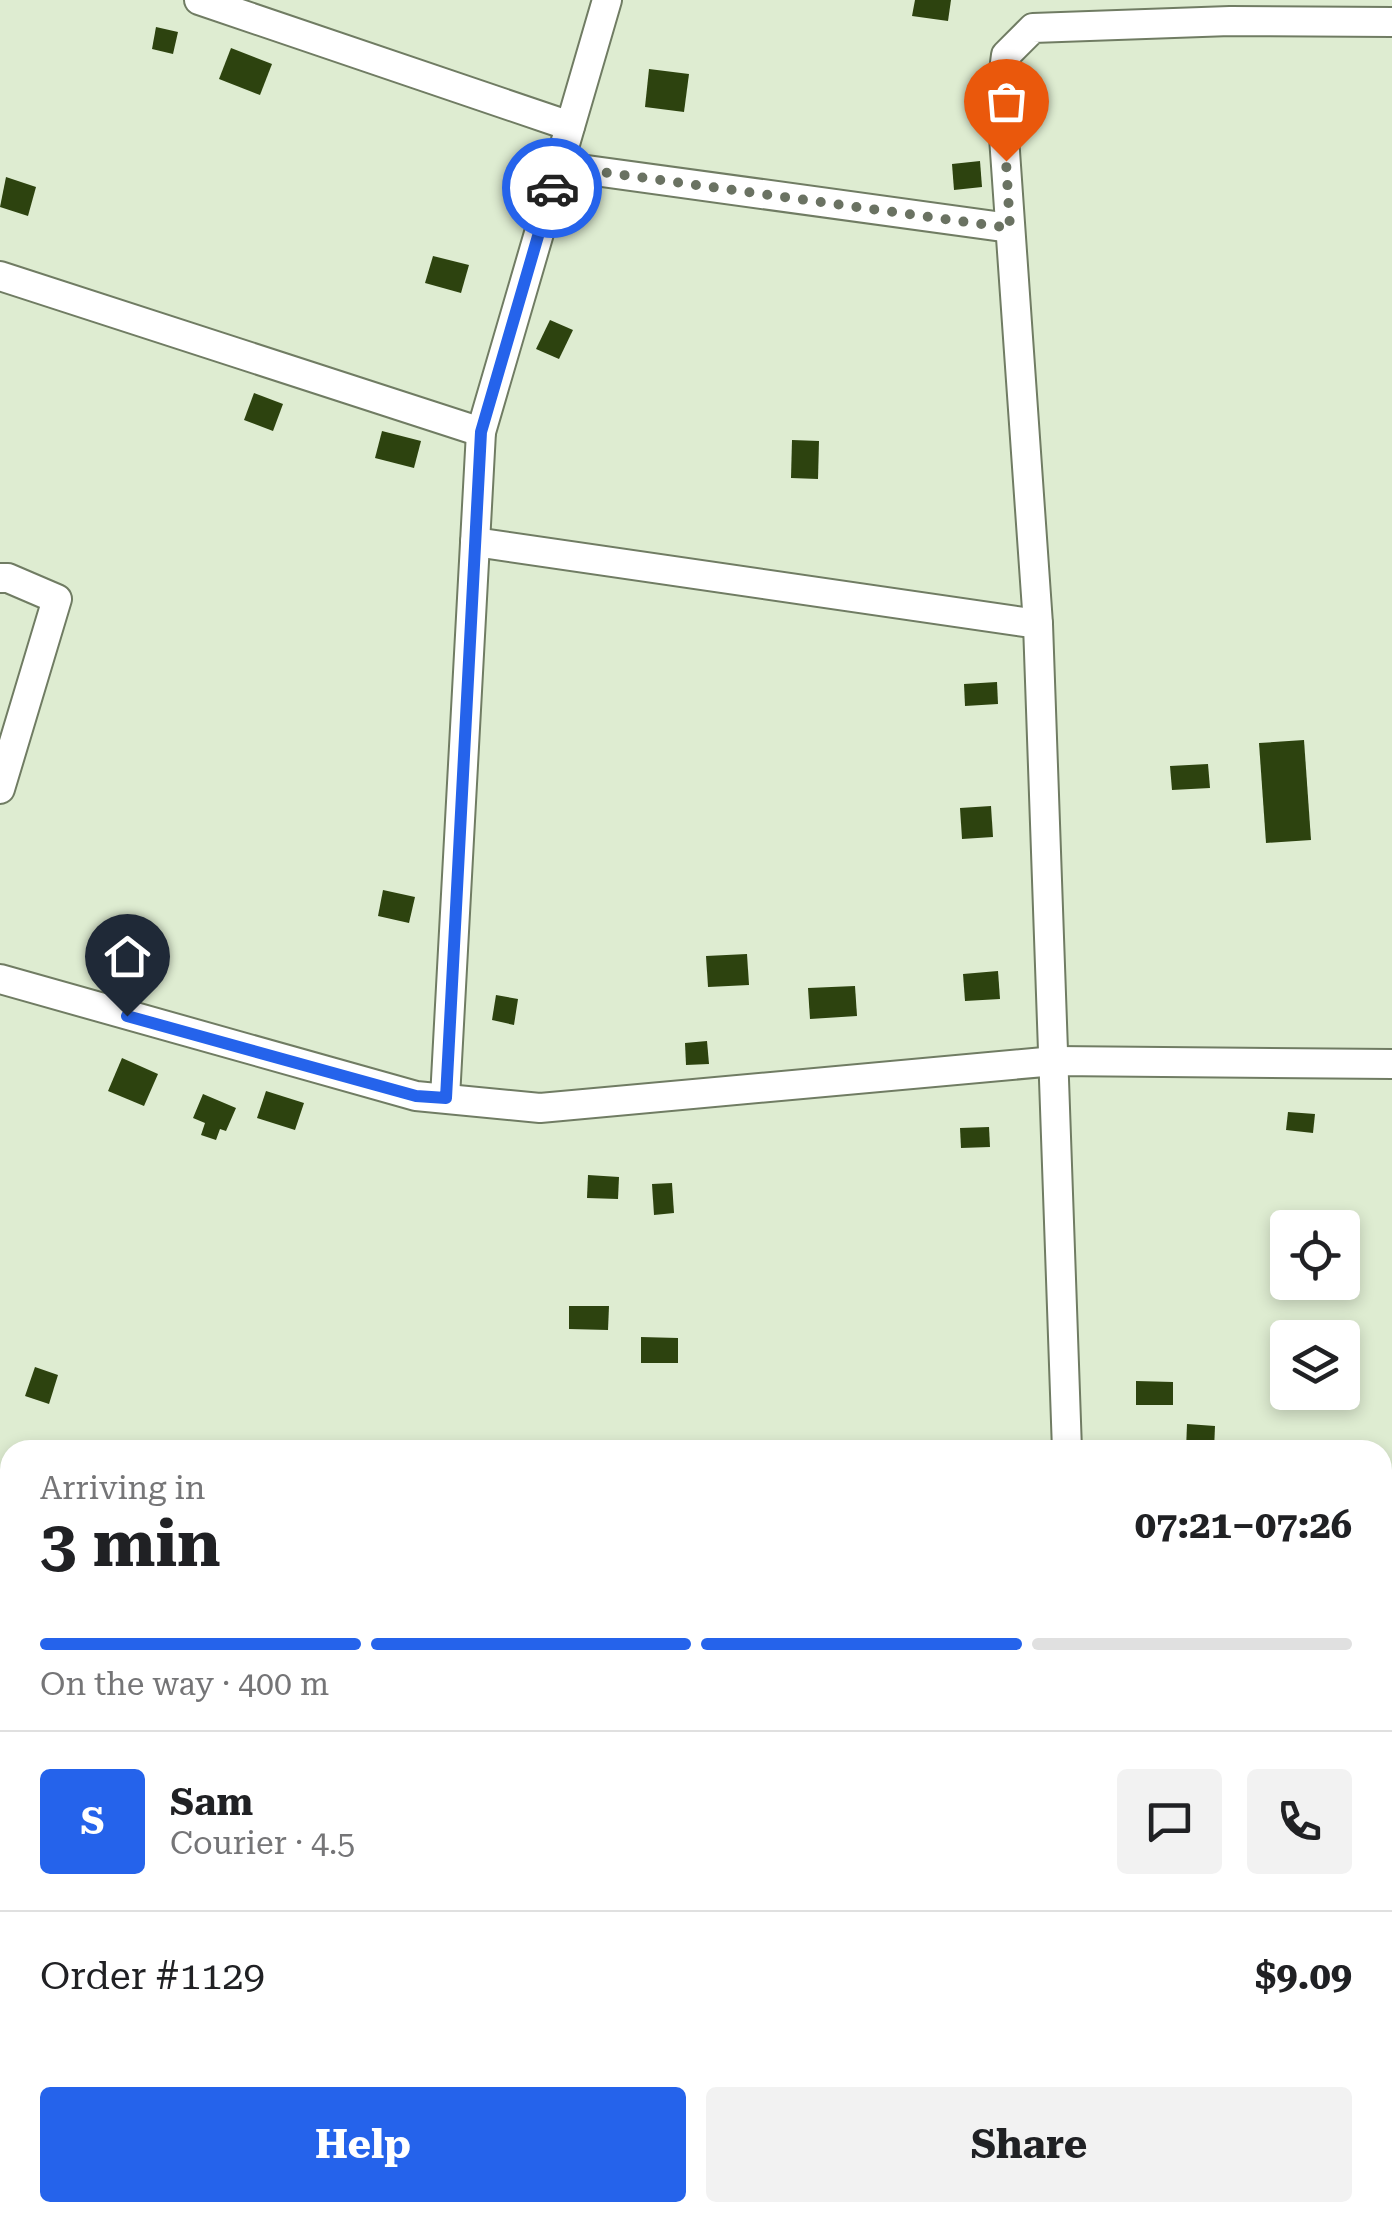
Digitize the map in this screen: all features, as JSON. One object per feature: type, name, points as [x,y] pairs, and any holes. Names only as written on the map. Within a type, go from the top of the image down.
[{"type":"street","points":[[199,0],[570,126]]},
{"type":"street","points":[[446,1098],[481,432],[606,0]]},
{"type":"street","points":[[1067,1440],[1038,624],[1000,94],[1006,55],[1033,28],[1230,21],[1392,22]]},
{"type":"street","points":[[558,166],[1010,228]]},
{"type":"street","points":[[0,276],[481,432]]},
{"type":"street","points":[[475,542],[1038,624]]},
{"type":"street","points":[[0,578],[57,600],[0,790]]},
{"type":"street","points":[[0,979],[416,1096],[540,1108],[1056,1061],[1392,1064]]},
{"type":"building","points":[[915,0],[951,0],[948,21],[912,16]]},
{"type":"building","points":[[156,27],[178,32],[173,54],[152,49]]},
{"type":"building","points":[[231,48],[272,64],[260,95],[219,79]]},
{"type":"building","points":[[649,69],[689,74],[684,112],[645,107]]},
{"type":"building","points":[[980,161],[982,187],[954,190],[952,164]]},
{"type":"building","points":[[6,177],[36,187],[28,216],[0,207]]},
{"type":"building","points":[[433,256],[469,265],[461,293],[425,283]]},
{"type":"building","points":[[550,320],[573,330],[559,359],[536,349]]},
{"type":"building","points":[[254,393],[283,404],[273,431],[244,420]]},
{"type":"building","points":[[382,431],[421,441],[414,468],[375,458]]},
{"type":"building","points":[[792,440],[819,441],[818,479],[791,478]]},
{"type":"building","points":[[997,682],[998,704],[965,706],[964,684]]},
{"type":"building","points":[[1304,740],[1311,840],[1266,843],[1259,743]]},
{"type":"building","points":[[1208,764],[1210,788],[1172,790],[1170,766]]},
{"type":"building","points":[[991,806],[993,837],[962,839],[960,808]]},
{"type":"building","points":[[383,890],[415,897],[409,923],[378,916]]},
{"type":"building","points":[[747,954],[749,985],[708,987],[706,956]]},
{"type":"building","points":[[998,971],[1000,999],[965,1001],[963,974]]},
{"type":"building","points":[[855,986],[857,1016],[810,1019],[808,988]]},
{"type":"building","points":[[496,995],[518,999],[514,1025],[492,1020]]},
{"type":"building","points":[[707,1041],[709,1064],[686,1065],[685,1043]]},
{"type":"building","points":[[122,1058],[158,1074],[144,1106],[108,1091]]},
{"type":"building","points":[[266,1091],[304,1103],[295,1130],[257,1118]]},
{"type":"building","points":[[203,1094],[236,1108],[226,1131],[220,1129],[216,1140],[201,1135],[205,1123],[193,1118]]},
{"type":"building","points":[[1288,1112],[1315,1114],[1313,1133],[1286,1130]]},
{"type":"building","points":[[989,1127],[990,1147],[961,1148],[960,1128]]},
{"type":"building","points":[[588,1175],[619,1177],[618,1199],[587,1198]]},
{"type":"building","points":[[672,1183],[674,1213],[654,1215],[652,1184]]},
{"type":"building","points":[[569,1306],[609,1306],[608,1330],[569,1329]]},
{"type":"building","points":[[641,1337],[678,1338],[678,1363],[641,1363]]},
{"type":"building","points":[[35,1367],[58,1375],[49,1404],[25,1396]]},
{"type":"building","points":[[1136,1381],[1173,1382],[1173,1405],[1136,1405]]},
{"type":"building","points":[[1187,1424],[1215,1426],[1214,1440],[1186,1440]]},
{"type":"way so far","points":[[552,188],[558,166],[1010,228],[1006,161]]},
{"type":"route","points":[[127,1016],[416,1096],[446,1098],[481,432],[552,188]]}]
